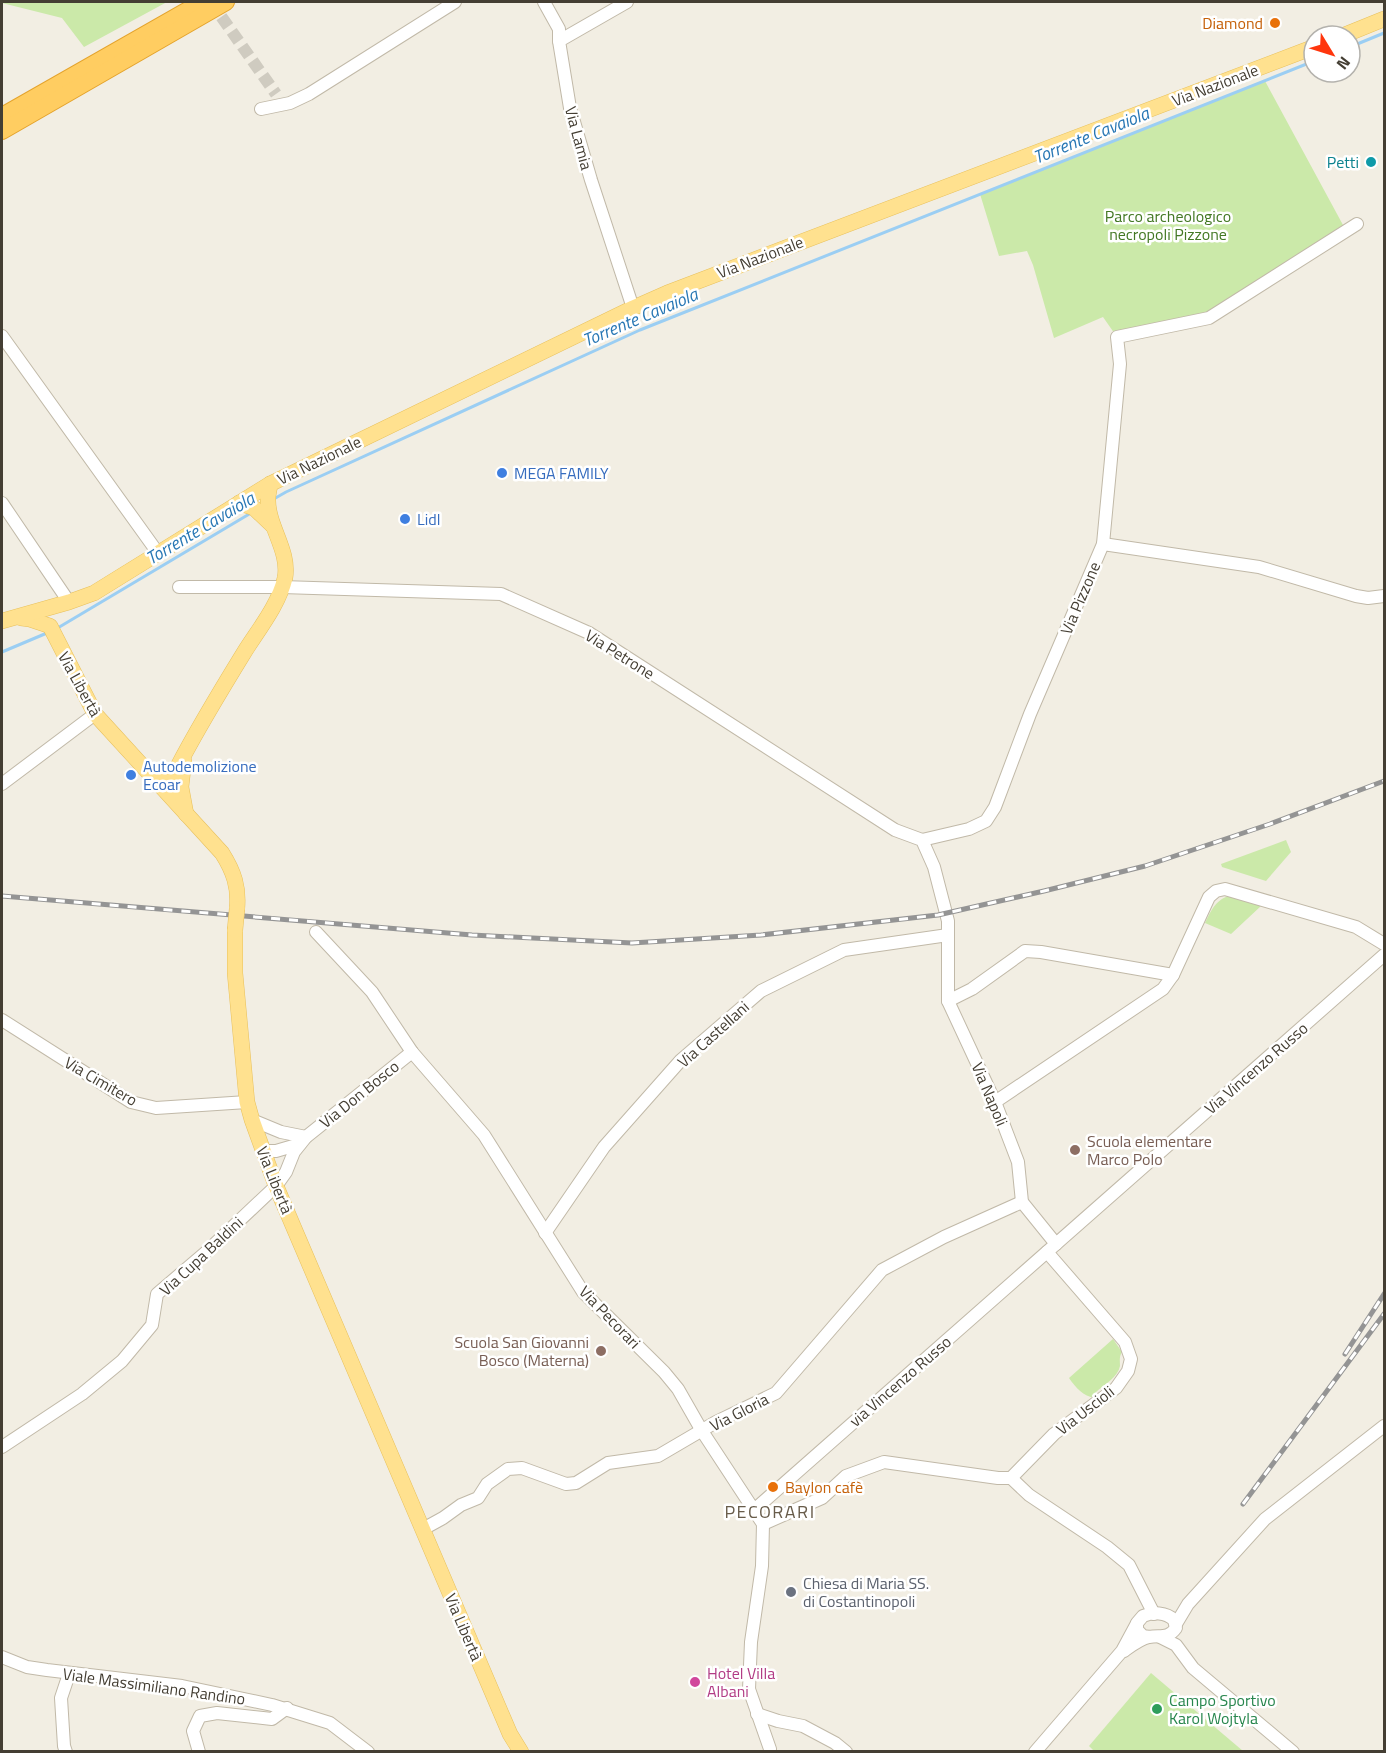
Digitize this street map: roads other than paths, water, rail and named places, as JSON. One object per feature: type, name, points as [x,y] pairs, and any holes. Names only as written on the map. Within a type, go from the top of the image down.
[{"type":"highway","points":[[2,116],[201,2]]},
{"type":"highway","points":[[2,131],[226,2]]},
{"type":"main road","points":[[1362,28],[1384,19]]},
{"type":"main road","name":"Via Nazionale","points":[[7,619],[94,593],[270,484],[667,293],[1302,52]]},
{"type":"main road","points":[[153,777],[165,779],[171,776],[275,603],[283,582],[283,551],[268,498],[270,484]]},
{"type":"main road","points":[[239,503],[254,508],[275,528]]},
{"type":"main road","points":[[7,619],[29,619],[50,626],[58,611],[69,602]]},
{"type":"main road","name":"Via Libertà","points":[[50,626],[95,714],[222,853],[234,873],[238,893],[235,973],[247,1102],[252,1120],[276,1186],[510,1734],[521,1752]]},
{"type":"main road","points":[[186,814],[181,787],[187,748]]},
{"type":"street","points":[[261,109],[290,103],[323,86],[455,2]]},
{"type":"street","name":"Via Lamia","points":[[544,2],[559,29],[570,108],[633,308]]},
{"type":"street","points":[[559,41],[627,2]]},
{"type":"street","points":[[276,94],[290,103]]},
{"type":"street","points":[[1103,544],[1120,364],[1117,337],[1209,318],[1357,224]]},
{"type":"street","points":[[2,336],[158,553]]},
{"type":"street","points":[[2,503],[69,602]]},
{"type":"street","name":"Via Pizzone","points":[[922,840],[969,830],[986,820],[995,807],[1030,714],[1103,544],[1259,567],[1356,596],[1368,598],[1384,596]]},
{"type":"street","name":"Via Petrone","points":[[179,587],[283,582],[501,594],[589,633],[895,830],[922,840]]},
{"type":"street","points":[[2,784],[95,714]]},
{"type":"street","points":[[922,840],[934,867],[948,921],[948,935]]},
{"type":"street","points":[[995,1102],[1163,989],[1173,975],[1209,897],[1216,891],[1225,889],[1356,927],[1384,944]]},
{"type":"street","name":"Via Pecorari","points":[[316,932],[372,992],[412,1052],[484,1135],[583,1292],[664,1372],[678,1389],[702,1431],[763,1524]]},
{"type":"street","name":"Via Napoli","points":[[948,935],[948,1001],[995,1102],[1018,1162],[1022,1202]]},
{"type":"street","name":"Via Castellani","points":[[545,1233],[604,1147],[681,1060],[761,991],[844,950],[948,935]]},
{"type":"street","points":[[948,1001],[972,989],[1025,951],[1173,975]]},
{"type":"street","name":"Via Vincenzo Russo","points":[[1052,1248],[1384,956]]},
{"type":"street","name":"Via Cimitero","points":[[2,1020],[131,1102],[166,1108],[247,1102]]},
{"type":"street","name":"Via Don Bosco","points":[[263,1151],[300,1138],[412,1052]]},
{"type":"street","points":[[252,1120],[300,1138]]},
{"type":"street","name":"Via Don Bosco","points":[[276,1186],[286,1172],[300,1138]]},
{"type":"street","name":"Via Cupa Baldini","points":[[2,1447],[82,1394],[122,1361],[152,1325],[157,1294],[205,1253],[276,1186]]},
{"type":"street","points":[[1022,1202],[1052,1248]]},
{"type":"street","name":"Via Gloria","points":[[423,1529],[461,1505],[478,1498],[487,1484],[508,1469],[522,1468],[566,1484],[576,1483],[608,1463],[658,1456],[776,1393],[882,1270],[944,1237],[1022,1202]]},
{"type":"street","name":"Via Uscioli","points":[[1011,1478],[1054,1434],[1116,1388],[1128,1371],[1131,1359],[1125,1342],[1052,1248]]},
{"type":"street","name":"via Vincenzo Russo","points":[[754,1510],[1052,1248]]},
{"type":"street","points":[[1122,1651],[1155,1637],[1167,1636],[1176,1626],[1188,1604],[1265,1519],[1384,1426]]},
{"type":"street","points":[[769,1751],[748,1689],[751,1642],[759,1599],[763,1524],[822,1498],[846,1476],[884,1462],[1011,1478],[1029,1495],[1107,1547],[1129,1565],[1160,1614],[1174,1620],[1176,1645]]},
{"type":"street","points":[[1035,1752],[1122,1651],[1143,1616],[1160,1614],[1188,1604]]},
{"type":"street","points":[[1136,1626],[1139,1634],[1176,1645],[1192,1668],[1293,1752]]},
{"type":"street","name":"Viale Massimiliano Randino","points":[[2,1657],[27,1667],[69,1674],[182,1686],[287,1708],[330,1723],[368,1752]]},
{"type":"street","points":[[66,1752],[62,1698],[69,1674]]},
{"type":"street","points":[[199,1752],[196,1750],[194,1731],[200,1716],[217,1713],[272,1719],[287,1708]]},
{"type":"street","points":[[757,1714],[803,1726],[835,1743],[846,1752]]},
{"type":"waterway","name":"Torrente Cavaiola","points":[[1362,42],[1384,33]]},
{"type":"waterway","name":"Torrente Cavaiola","points":[[272,500],[640,330],[1302,66]]},
{"type":"waterway","name":"Torrente Cavaiola","points":[[56,629],[251,513]]},
{"type":"waterway","name":"Torrente Cavaiola","points":[[2,652],[47,633]]},
{"type":"tunnel","points":[[211,2],[276,94]]},
{"type":"railway","points":[[2,896],[472,935],[632,943],[761,935],[938,915],[1044,891],[1145,866],[1270,824],[1384,781]]},
{"type":"railway","points":[[1345,1354],[1384,1294]]},
{"type":"railway","points":[[1243,1504],[1384,1314]]},
{"type":"place","name":"Diamond","points":[[1275,23]]},
{"type":"place","name":"Petti","points":[[1371,162]]},
{"type":"place","name":"MEGA FAMILY","points":[[502,473]]},
{"type":"place","name":"Lidl","points":[[405,519]]},
{"type":"place","name":"Autodemolizione Ecoar","points":[[131,775]]},
{"type":"place","name":"Scuola elementare Marco Polo","points":[[1075,1150]]},
{"type":"place","name":"Scuola San Giovanni Bosco (Materna)","points":[[601,1351]]},
{"type":"place","name":"Baylon cafè","points":[[773,1487]]},
{"type":"place","name":"Chiesa di Maria SS. di Costantinopoli","points":[[791,1592]]},
{"type":"place","name":"Hotel Villa Albani","points":[[695,1682]]},
{"type":"place","name":"Campo Sportivo Karol Wojtyla","points":[[1157,1709]]},
{"type":"district","name":"PECORARI","points":[[770,1511]]},
{"type":"park label","name":"Parco archeologico necropoli Pizzone","points":[[1168,225]]}]
